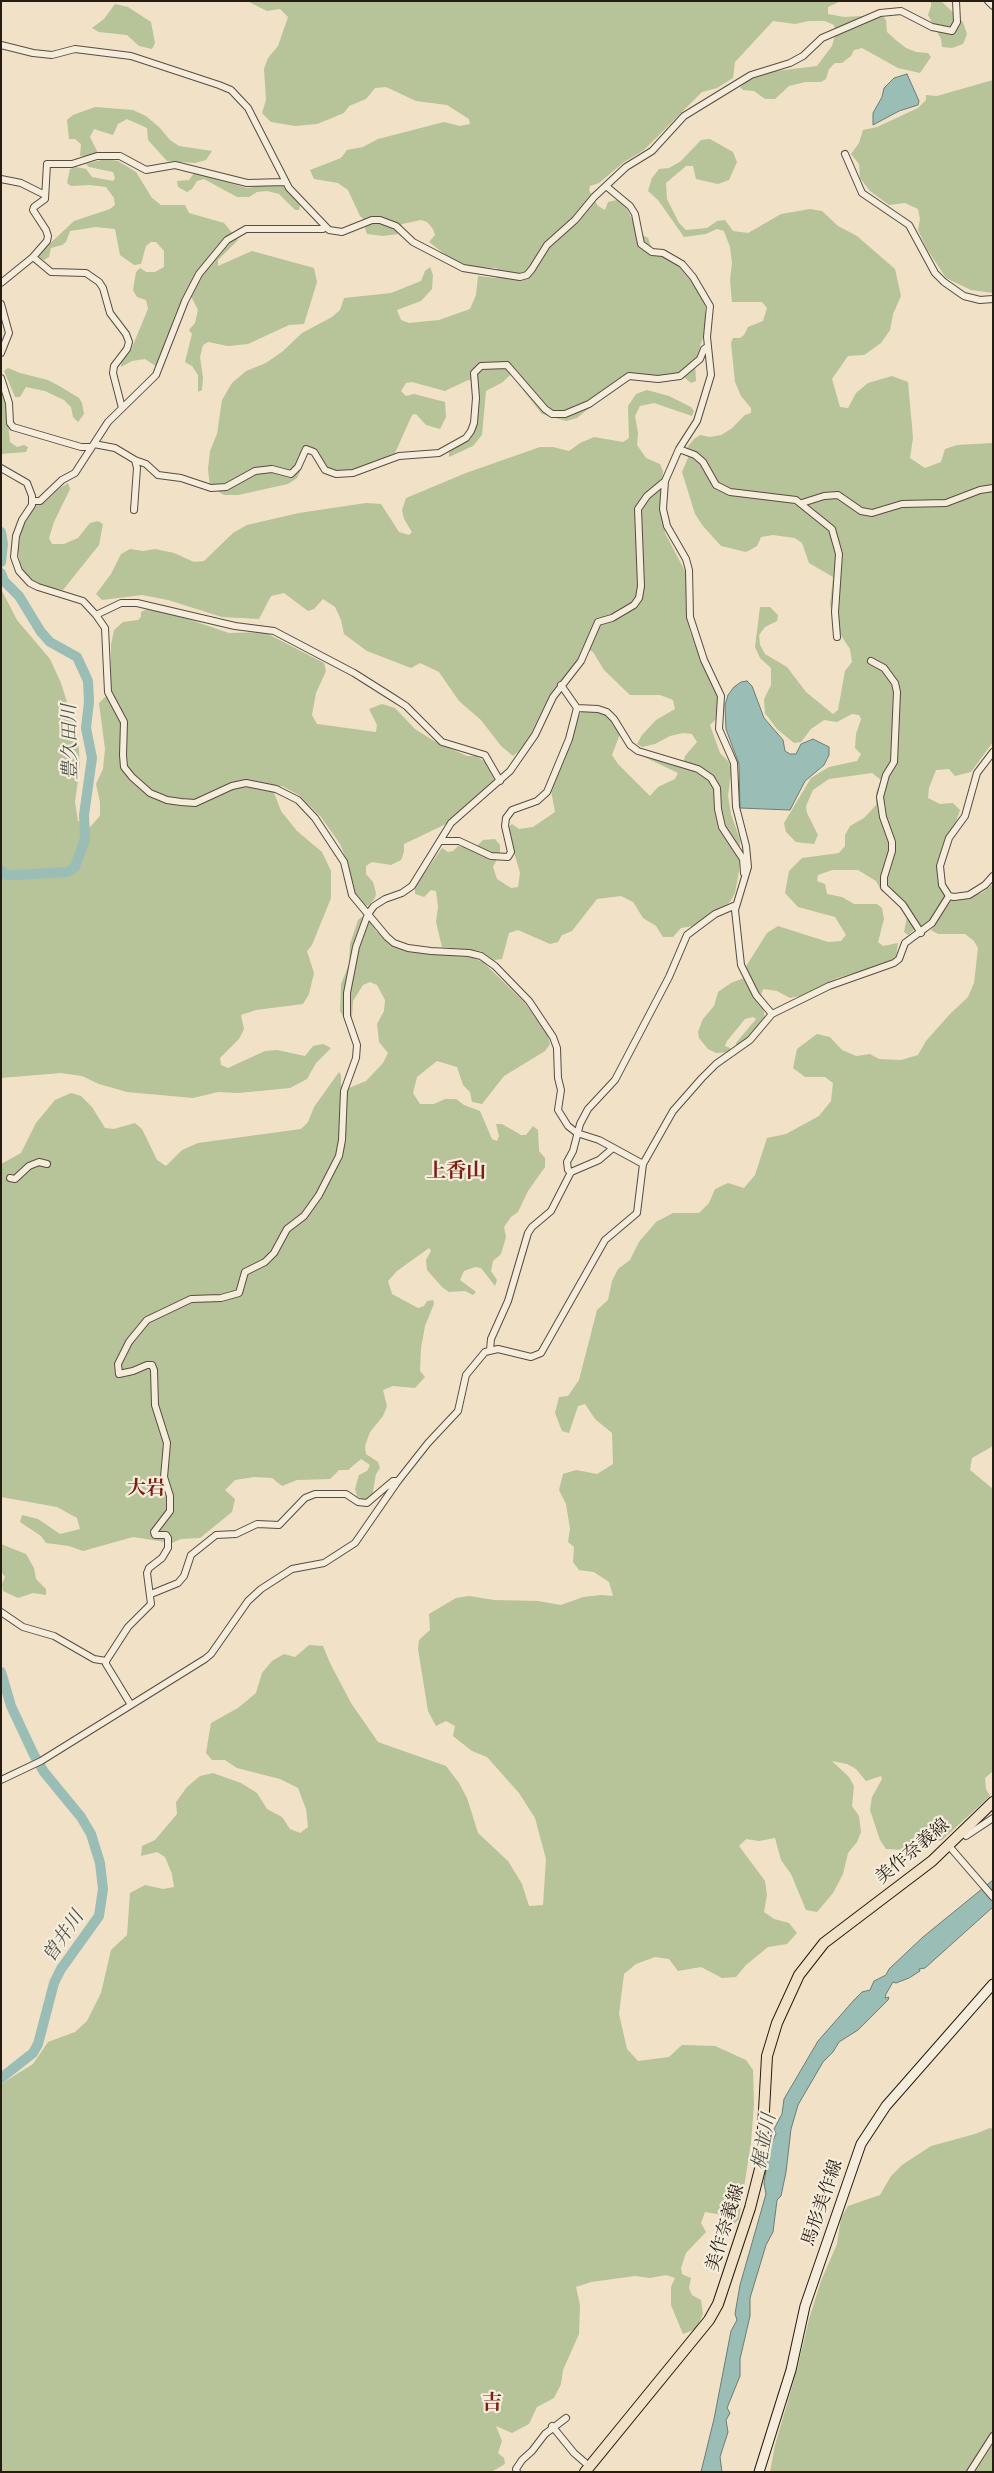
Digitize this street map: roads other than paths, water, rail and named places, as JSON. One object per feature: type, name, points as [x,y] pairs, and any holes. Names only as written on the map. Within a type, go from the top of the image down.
[{"type":"main road","name":"美作奈義線","points":[[587,2469],[680,2356],[718,2304],[750,2208],[759,2172],[763,2145],[767,2056],[777,2023],[799,1975],[815,1952],[832,1936],[902,1885],[949,1846],[993,1802]]},
{"type":"main road","name":"馬形美作線","points":[[759,2472],[791,2370],[805,2306],[861,2144],[886,2106],[993,1984]]},
{"type":"street","points":[[1,45],[33,53],[52,55],[75,50],[131,56],[231,90],[243,101],[254,117],[285,182],[325,227],[334,232],[342,232],[372,220],[380,220],[396,226],[413,242],[463,268],[520,277],[532,269],[547,245],[606,186],[626,167],[652,151],[684,116],[751,75],[790,63],[803,56],[822,38],[880,13],[901,11],[932,27],[952,31],[957,22],[956,1]]},
{"type":"street","points":[[988,1],[993,6]]},
{"type":"street","points":[[845,154],[862,193],[909,225],[935,273],[944,282],[964,296],[980,300],[993,299]]},
{"type":"street","points":[[1,283],[33,257],[44,245],[48,236],[33,210],[36,205],[43,202],[47,164],[77,163],[90,158],[104,156],[124,157],[146,170],[175,165],[247,183],[285,182]]},
{"type":"street","points":[[1,178],[21,183],[45,195]]},
{"type":"street","points":[[606,186],[630,206],[635,214],[642,244],[652,252],[675,258],[694,277],[710,306],[707,347],[711,375],[697,421],[679,449],[665,481],[663,509],[667,526],[686,559],[689,570],[690,617],[704,660],[721,696],[720,729],[734,763],[736,807],[748,855],[746,876],[736,905],[738,948],[744,971],[756,995],[772,1014]]},
{"type":"street","points":[[32,501],[40,501],[62,480],[75,473],[102,429],[158,372],[184,301],[204,268],[227,240],[246,229],[325,227]]},
{"type":"street","points":[[33,257],[51,272],[86,273],[100,282],[104,288],[110,313],[126,334],[129,342],[127,350],[114,366],[113,373],[122,408]]},
{"type":"street","points":[[1,304],[9,333],[1,354]]},
{"type":"street","points":[[1,378],[9,403],[10,423],[13,427],[81,447],[115,448],[146,464],[158,475],[181,478],[211,488],[226,487],[255,471],[272,469],[291,474],[298,466],[306,448],[314,452],[325,470],[336,474],[353,473],[399,456],[439,453],[466,438],[472,432],[476,398],[474,373],[481,366],[507,365],[545,409],[552,414],[565,414],[589,404],[629,376],[658,379],[680,376],[700,359],[704,349],[707,347]]},
{"type":"street","points":[[679,449],[695,455],[704,462],[716,485],[730,492],[790,498],[802,503],[832,529],[839,566],[835,612],[837,637]]},
{"type":"street","points":[[134,510],[137,468],[135,460]]},
{"type":"street","points":[[1,468],[27,483],[31,490],[32,501],[19,525],[16,536],[14,557],[19,571],[30,583],[38,587],[84,601],[96,614],[106,634],[108,692],[124,722],[124,767],[132,777],[150,792],[167,800],[181,802],[195,803],[232,786],[246,783],[261,784],[287,793],[298,800],[323,830],[344,862],[352,895],[359,906],[387,937],[401,945],[431,951],[469,952],[481,956],[495,966],[528,1001],[553,1037],[557,1048],[558,1078],[561,1090],[558,1110],[568,1126],[577,1133],[599,1140],[644,1164]]},
{"type":"street","points":[[132,1705],[106,1664],[106,1661],[128,1627],[150,1606],[151,1594],[147,1573],[149,1568],[165,1554],[168,1545],[166,1535],[155,1534],[154,1532],[170,1511],[170,1496],[164,1477],[167,1443],[156,1405],[152,1365],[119,1374],[118,1364],[129,1342],[147,1320],[191,1299],[221,1298],[238,1293],[245,1272],[265,1262],[274,1254],[287,1229],[304,1216],[319,1195],[339,1156],[342,1140],[344,1091],[356,1058],[357,1044],[347,1016],[347,993],[354,954],[368,914],[379,902],[402,893],[412,886],[451,823],[500,780],[528,747],[561,685],[581,661],[598,622],[627,611],[639,598],[641,586],[638,509],[647,496],[665,481]]},
{"type":"street","points":[[802,503],[824,496],[838,495],[866,514],[902,504],[946,503],[980,490],[993,488]]},
{"type":"street","points":[[96,614],[122,604],[136,603],[235,626],[274,631],[354,673],[406,706],[442,742],[484,756],[500,780]]},
{"type":"street","points":[[871,661],[884,668],[895,683],[897,692],[894,762],[886,775],[880,797],[883,817],[892,842],[892,851],[884,877],[884,887],[903,905],[921,933]]},
{"type":"street","points":[[441,841],[459,841],[502,859],[508,857],[512,852],[505,826],[506,818],[512,810],[537,801],[547,792],[569,739],[577,708],[561,685]]},
{"type":"street","points":[[577,708],[598,709],[607,712],[614,719],[630,745],[638,751],[698,769],[715,783],[722,827],[743,859],[744,868],[741,890]]},
{"type":"street","points":[[993,752],[977,772],[965,816],[949,838],[941,860],[942,885],[949,896],[969,895],[985,885],[993,876]]},
{"type":"street","points":[[1,1780],[38,1763],[211,1654],[248,1601],[261,1589],[292,1569],[324,1563],[355,1543],[398,1481],[428,1443],[458,1411],[466,1375],[478,1359],[490,1350],[531,1357],[541,1353],[604,1240],[637,1213],[640,1179],[644,1164],[673,1111],[686,1096],[716,1064],[750,1040],[772,1014],[828,986],[886,968],[899,959],[905,943],[932,923],[949,896]]},
{"type":"street","points":[[571,1172],[568,1170],[567,1162],[573,1151],[577,1133],[588,1109],[615,1080],[669,977],[687,935],[715,914],[736,905]]},
{"type":"street","points":[[490,1350],[491,1339],[511,1293],[528,1233],[551,1211],[571,1172],[599,1160],[613,1148]]},
{"type":"street","points":[[10,1178],[15,1179],[29,1166],[39,1162],[47,1164]]},
{"type":"street","points":[[151,1594],[178,1583],[191,1555],[216,1534],[236,1534],[258,1524],[278,1525],[305,1498],[315,1494],[346,1494],[358,1502],[367,1503],[393,1481],[398,1481]]},
{"type":"street","points":[[1,1612],[23,1627],[54,1636],[94,1659],[106,1661]]},
{"type":"street","points":[[962,1832],[966,1836],[993,1818]]},
{"type":"street","points":[[949,1846],[993,1897]]},
{"type":"street","points":[[517,2472],[516,2469],[522,2460],[552,2426],[566,2418]]},
{"type":"street","points":[[552,2426],[587,2469]]},
{"type":"street","points":[[970,2472],[993,2436]]},
{"type":"water","points":[[907,74],[919,101],[918,105],[899,111],[873,125],[873,113],[882,97],[884,88],[894,78]]},
{"type":"water","points":[[747,681],[752,686],[764,718],[783,740],[785,751],[790,754],[796,754],[801,744],[813,739],[829,747],[829,755],[824,765],[805,781],[790,810],[740,808],[739,764],[726,729],[725,705],[728,695],[734,687],[741,682]]},
{"type":"water","points":[[993,1880],[993,1907],[925,1968],[919,1969],[920,1971],[909,1978],[896,1983],[893,1982],[886,1994],[885,1998],[889,1997],[888,2000],[858,2030],[839,2042],[833,2052],[823,2062],[798,2105],[791,2129],[781,2196],[777,2200],[773,2232],[766,2245],[750,2298],[750,2316],[740,2359],[740,2376],[727,2408],[730,2413],[726,2420],[728,2432],[720,2457],[722,2472],[701,2472],[714,2419],[731,2331],[737,2320],[735,2314],[740,2285],[766,2194],[764,2183],[770,2146],[776,2134],[774,2129],[782,2114],[784,2099],[818,2041],[854,2000],[862,1992],[870,1990],[874,1981],[886,1975],[889,1969],[923,1937]]},
{"type":"waterway","name":"豊久田川","points":[[1,532],[3,544],[1,562]]},
{"type":"waterway","name":"豊久田川","points":[[1,573],[4,581],[19,596],[41,632],[50,642],[77,657],[88,681],[89,702],[86,728],[92,758],[84,815],[85,839],[75,867],[68,872],[15,875],[6,875],[1,870]]},
{"type":"waterway","name":"曽井川","points":[[1,1672],[11,1706],[34,1755],[44,1772],[81,1817],[91,1834],[100,1863],[103,1889],[99,1916],[61,1969],[54,1983],[38,2044],[33,2053],[1,2078]]},
{"type":"district","name":"上香山","points":[[456,1172]]},
{"type":"district","name":"大岩","points":[[146,1489]]},
{"type":"district","name":"吉","points":[[492,2404]]},
{"type":"water label","name":"梶並川","points":[[765,2142]]}]
